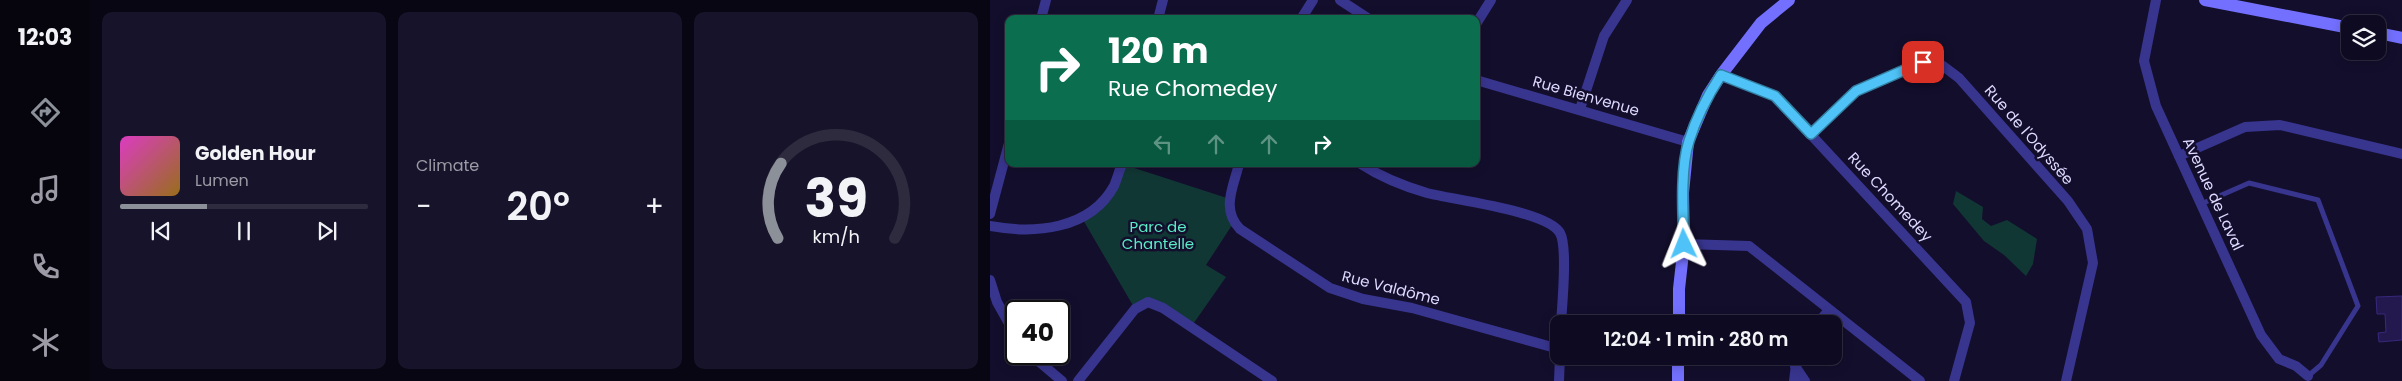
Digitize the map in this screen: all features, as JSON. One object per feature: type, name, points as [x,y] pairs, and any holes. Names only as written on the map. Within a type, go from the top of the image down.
[{"type":"street","points":[[1042,15],[1046,0]]},
{"type":"street","points":[[1159,15],[1163,0]]},
{"type":"street","points":[[1304,15],[1313,0]]},
{"type":"street","points":[[1340,0],[1363,15]]},
{"type":"street","points":[[1480,18],[1491,0]]},
{"type":"street","points":[[1580,109],[1604,36],[1627,0]]},
{"type":"street","points":[[1679,315],[1679,289],[1684,244],[1682,193],[1688,142],[1708,95],[1721,75],[1761,23],[1790,0]]},
{"type":"street","name":"Avenue de Laval","points":[[2156,0],[2144,61],[2156,106],[2261,335],[2279,359],[2296,366],[2308,376]]},
{"type":"street","points":[[2205,0],[2341,26]]},
{"type":"street","points":[[2386,35],[2402,38]]},
{"type":"street","name":"Rue de l'Odyssée","points":[[1811,134],[1856,91],[1923,62],[1942,66],[1959,78],[2068,201],[2087,229],[2093,263],[2066,381]]},
{"type":"street","name":"Rue Chomedey","points":[[1721,75],[1775,96],[1966,302],[1970,323],[1954,381]]},
{"type":"street","name":"Rue Bienvenue","points":[[1480,81],[1688,142]]},
{"type":"street","points":[[2179,156],[2245,126],[2280,125],[2402,154]]},
{"type":"street","points":[[990,214],[1005,158]]},
{"type":"street","points":[[990,226],[1010,230],[1035,230],[1062,226],[1082,218],[1104,199],[1114,185],[1121,167]]},
{"type":"street","name":"Rue Valdôme","points":[[1238,167],[1229,208],[1234,222],[1240,229],[1330,288],[1363,300],[1412,308],[1550,347]]},
{"type":"street","points":[[1366,167],[1381,177],[1427,193],[1532,216],[1555,226],[1561,234],[1564,248],[1561,315]]},
{"type":"street","points":[[1684,244],[1749,246],[1920,381]]},
{"type":"street","points":[[990,280],[997,302],[1005,316]]},
{"type":"street","points":[[1078,381],[1135,309],[1148,302],[1162,308],[1272,381]]},
{"type":"street","points":[[1825,315],[1829,310]]},
{"type":"street","points":[[1043,365],[1062,381]]},
{"type":"street","points":[[1559,381],[1560,365]]},
{"type":"street","points":[[1678,365],[1678,381]]},
{"type":"street","points":[[1794,381],[1796,365]]},
{"type":"street","points":[[1798,365],[1805,381]]},
{"type":"lane","points":[[2201,204],[2249,183],[2318,200],[2358,306],[2321,365],[2308,376]]},
{"type":"green space","name":"Parc de Chantelle","points":[[1120,167],[1131,167],[1230,199],[1234,222],[1206,265],[1226,277],[1191,327],[1155,304],[1135,309],[1082,218],[1094,210]]},
{"type":"green space","points":[[1956,191],[1983,207],[1982,219],[1991,226],[2007,220],[2037,239],[2033,264],[2026,276],[2004,255],[1984,241],[1953,204]]},
{"type":"building","points":[[2402,296],[2402,340],[2379,342],[2378,333],[2386,332],[2385,314],[2377,314],[2376,297]]},
{"type":"route","points":[[1684,244],[1682,193],[1688,142],[1708,95],[1721,75],[1775,96],[1811,134],[1856,91],[1923,62]]}]
